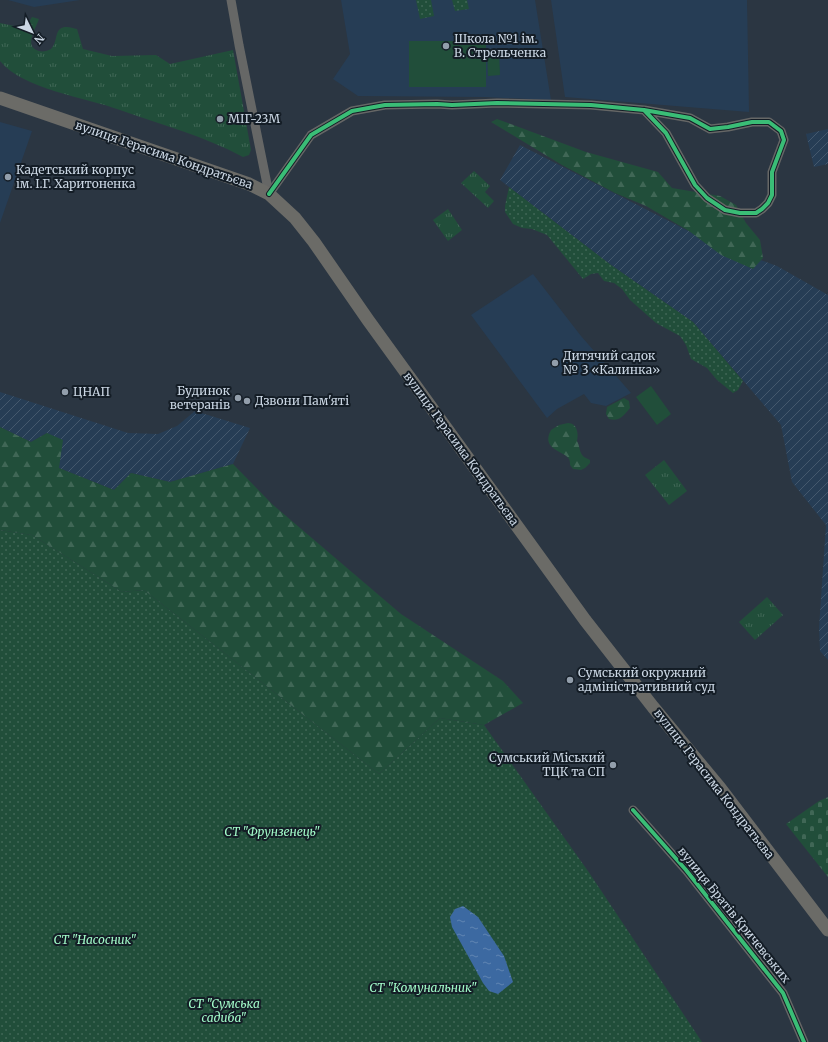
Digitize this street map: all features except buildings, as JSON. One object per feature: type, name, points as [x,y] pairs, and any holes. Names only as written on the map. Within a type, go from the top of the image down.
[{"type":"main road","name":"вулиця Герасима Кондратьєва","points":[[0,98],[249,184],[269,194],[295,218],[314,242],[368,320],[585,620],[653,707],[720,788],[828,930]]},
{"type":"street","points":[[231,0],[269,194]]},
{"type":"street","points":[[269,194],[311,135],[352,111],[385,105],[497,103],[592,105],[644,110],[690,118],[710,129],[760,121],[769,122],[783,135],[784,140],[772,172],[772,195],[768,203],[756,213],[740,213],[725,210],[707,198],[695,185],[666,133],[644,110]]},
{"type":"street","name":"вулиця Братів Кричевських","points":[[633,810],[686,870],[783,993],[804,1042]]},
{"type":"shaded area","points":[[8,0],[80,0],[34,7]]},
{"type":"shaded area","name":"Школа №1 ім. В. Стрельченка","points":[[341,0],[535,0],[551,100],[484,97],[358,96],[333,79],[350,54]]},
{"type":"shaded area","points":[[551,0],[747,0],[749,112],[565,97]]},
{"type":"shaded area","name":"Кадетський корпус ім. І.Г. Харитоненка","points":[[0,122],[32,131],[0,223]]},
{"type":"shaded area","points":[[828,129],[828,164],[814,167],[806,134]]},
{"type":"shaded area","points":[[520,145],[706,240],[777,266],[828,295],[828,660],[820,651],[819,628],[826,525],[792,482],[781,425],[693,322],[611,265],[500,180]]},
{"type":"shaded area","name":"Дитячий садок № 3 «Калинка»","points":[[533,274],[581,336],[631,393],[606,406],[591,403],[584,394],[557,409],[547,418],[471,315]]},
{"type":"shaded area","points":[[0,392],[128,433],[158,434],[177,426],[195,411],[250,428],[233,464],[170,482],[131,473],[114,490],[59,468],[47,433],[31,442],[0,427]]},
{"type":"green space","points":[[416,0],[431,0],[434,16],[420,19]]},
{"type":"green space","points":[[452,0],[467,0],[469,9],[455,11]]},
{"type":"green space","points":[[32,17],[39,19],[33,32],[31,41],[32,46],[34,49],[40,51],[51,49],[58,31],[66,27],[77,29],[83,49],[112,56],[156,55],[170,64],[233,50],[251,150],[249,155],[243,157],[183,131],[106,105],[39,86],[11,71],[0,61],[0,23],[19,27],[27,25]]},
{"type":"green space","points":[[409,41],[486,41],[486,87],[409,87]]},
{"type":"green space","points":[[499,51],[500,75],[488,76],[487,52]]},
{"type":"green space","points":[[497,119],[586,152],[658,172],[672,188],[720,196],[736,205],[746,223],[760,240],[763,258],[753,269],[721,255],[689,231],[646,206],[615,193],[562,165],[491,122]]},
{"type":"green space","points":[[474,171],[490,186],[485,192],[494,201],[488,208],[461,183]]},
{"type":"green space","points":[[509,187],[611,265],[693,322],[743,381],[738,390],[733,393],[717,380],[707,368],[691,359],[686,345],[680,336],[656,323],[630,300],[622,289],[614,283],[604,281],[598,273],[591,274],[583,279],[547,235],[513,224],[505,212]]},
{"type":"green space","points":[[448,209],[462,230],[448,241],[433,220]]},
{"type":"green space","points":[[651,386],[671,414],[657,425],[636,397]]},
{"type":"green space","points":[[624,398],[629,401],[630,408],[619,419],[609,419],[606,414],[607,407]]},
{"type":"green space","points":[[571,423],[575,427],[581,454],[590,460],[590,463],[581,470],[573,469],[567,456],[554,449],[549,442],[548,437],[551,430],[559,425]]},
{"type":"green space","points":[[0,427],[31,442],[47,433],[63,440],[59,468],[114,490],[131,473],[170,482],[233,464],[272,504],[401,614],[503,681],[523,703],[484,725],[440,718],[379,774],[144,590],[122,592],[32,535],[0,530]]},
{"type":"green space","points":[[664,460],[687,491],[669,505],[645,475]]},
{"type":"green space","points":[[0,530],[32,535],[122,592],[144,590],[379,774],[440,718],[484,725],[588,871],[702,1042],[0,1042]]},
{"type":"green space","points":[[767,597],[783,615],[755,640],[739,622]]},
{"type":"green space","points":[[828,797],[828,877],[786,824],[819,801]]},
{"type":"water","points":[[463,906],[478,917],[504,956],[513,982],[498,994],[489,991],[483,983],[452,927],[450,917],[455,909]]},
{"type":"cycle path","points":[[269,194],[311,135],[352,111],[385,105],[497,103],[591,105],[644,110],[690,118],[710,129],[752,122],[769,122],[781,131],[784,140],[772,172],[772,195],[768,203],[756,213],[740,213],[725,210],[707,198],[695,185],[666,133],[644,110]]},
{"type":"cycle path","points":[[633,810],[686,870],[783,993],[804,1042]]},
{"type":"place","name":"Школа №1 ім. В. Стрельченка","points":[[446,46]]},
{"type":"place","name":"МІГ-23М","points":[[220,119]]},
{"type":"place","name":"Кадетський корпус ім. І.Г. Харитоненка","points":[[8,177]]},
{"type":"place","name":"Дитячий садок № 3 «Калинка»","points":[[555,363]]},
{"type":"place","name":"ЦНАП","points":[[65,392]]},
{"type":"place","name":"Будинок ветеранів","points":[[238,398]]},
{"type":"place","name":"Дзвони Пам'яті","points":[[247,401]]},
{"type":"place","name":"Сумський окружний адміністративний суд","points":[[570,680]]},
{"type":"place","name":"Сумський Міський ТЦК та СП","points":[[613,765]]},
{"type":"park label","name":"СТ \"Фрунзенець\"","points":[[272,832]]},
{"type":"park label","name":"СТ \"Насосник\"","points":[[95,940]]},
{"type":"park label","name":"СТ \"Комунальник\"","points":[[423,988]]},
{"type":"park label","name":"СТ \"Сумська садиба\"","points":[[224,1011]]}]
